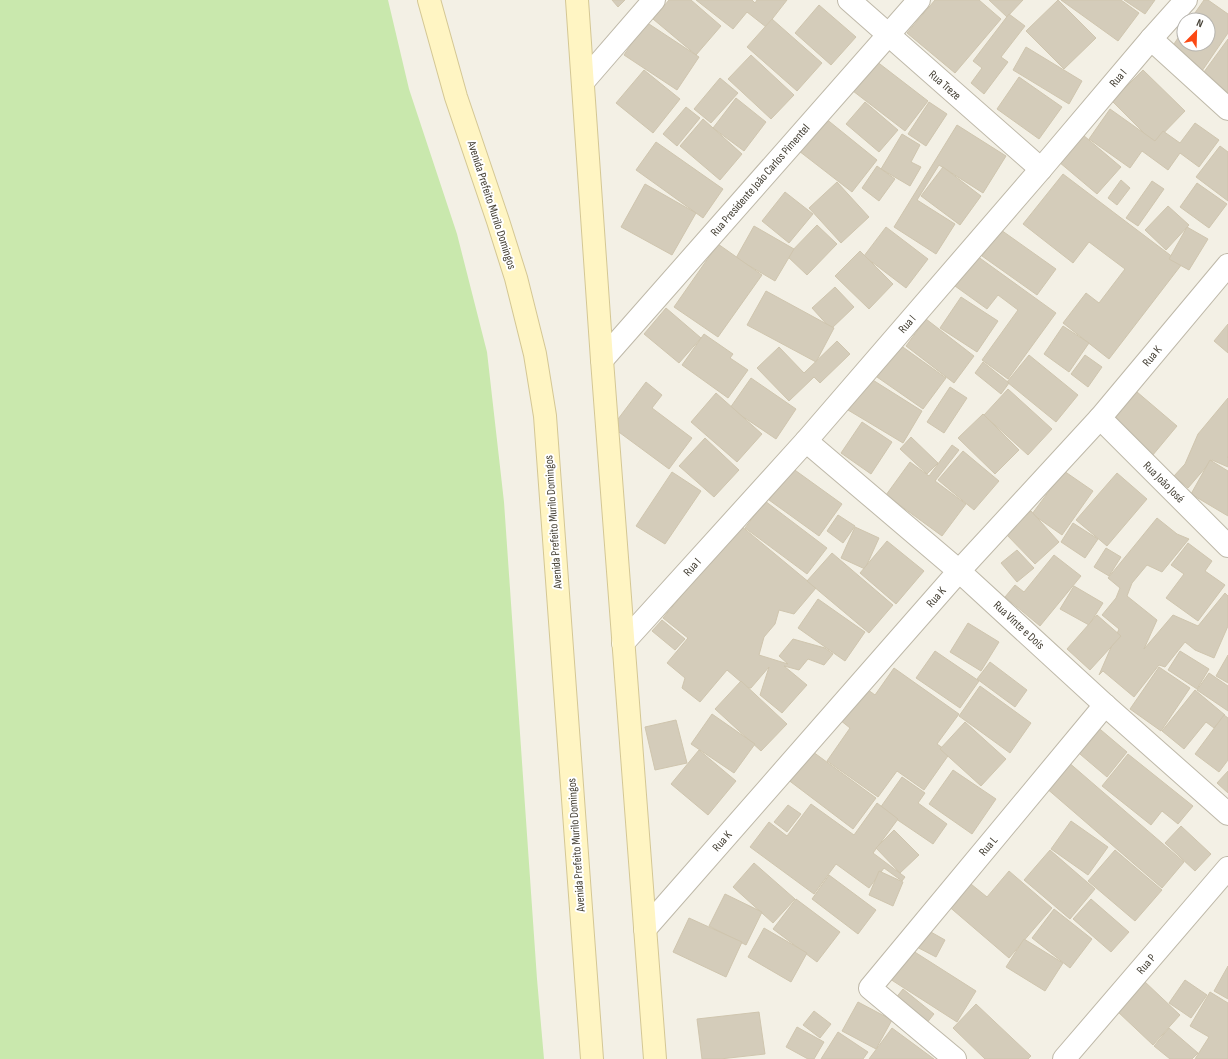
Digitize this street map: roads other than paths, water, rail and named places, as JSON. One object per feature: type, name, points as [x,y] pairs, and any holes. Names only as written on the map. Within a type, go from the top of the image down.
[{"type":"main road","name":"Avenida Prefeito Murilo Domingos","points":[[429,0],[456,96],[516,278],[535,354],[545,416],[592,1059]]},
{"type":"main road","points":[[577,0],[602,360],[644,930],[655,1059]]},
{"type":"street","points":[[583,82],[654,0]]},
{"type":"street","name":"Rua Treze","points":[[849,0],[1041,169]]},
{"type":"street","name":"Rua Presidente João Carlos Pimentel","points":[[602,360],[919,0]]},
{"type":"street","name":"Rua I","points":[[623,643],[806,441],[1186,0]]},
{"type":"street","points":[[1151,39],[1228,109]]},
{"type":"street","name":"Rua K","points":[[644,930],[960,570],[1100,418],[1228,265]]},
{"type":"street","name":"Rua João José","points":[[1100,418],[1228,546]]},
{"type":"street","name":"Rua Vinte e Dois","points":[[806,441],[960,570],[1105,704],[1228,814]]},
{"type":"street","name":"Rua L","points":[[955,1059],[870,988],[1105,704]]},
{"type":"street","name":"Rua P","points":[[1064,1059],[1228,868]]}]
